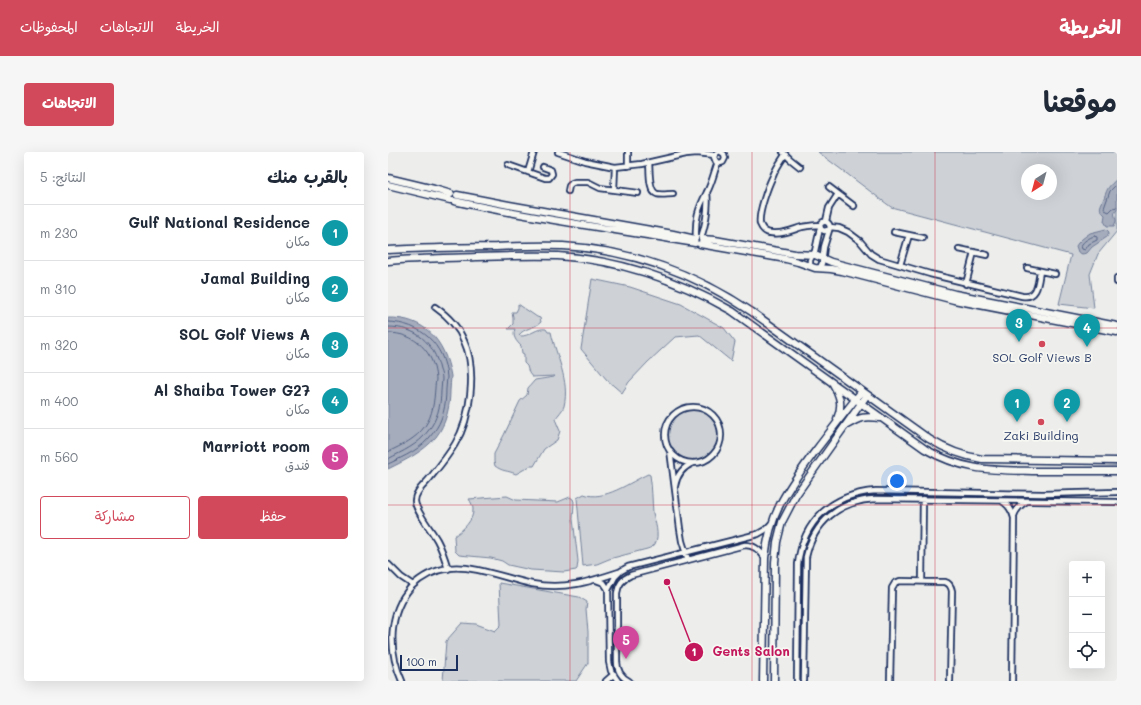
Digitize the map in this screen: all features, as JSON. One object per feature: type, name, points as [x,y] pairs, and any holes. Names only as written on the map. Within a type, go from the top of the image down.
[{"type":"street","points":[[528,172],[534,152]]},
{"type":"street","points":[[558,152],[585,161],[615,167],[649,163],[686,154],[702,153],[719,153],[725,156],[723,162],[718,162]]},
{"type":"street","points":[[628,152],[628,166]]},
{"type":"street","points":[[718,162],[714,159],[719,153]]},
{"type":"street","points":[[800,167],[784,153],[775,170],[761,212],[760,222],[762,227],[769,233],[776,234],[789,232],[806,226],[820,227],[824,231],[829,228],[839,228],[848,232],[860,241],[868,252],[876,258],[966,284],[1028,297],[1036,290],[1040,271]]},
{"type":"street","points":[[698,240],[695,227],[697,216],[718,162]]},
{"type":"street","points":[[649,163],[652,190],[658,194],[673,194]]},
{"type":"street","points":[[508,165],[545,178],[550,177],[552,174],[551,170],[543,166]]},
{"type":"street","points":[[614,190],[615,167]]},
{"type":"street","points":[[388,178],[434,189],[453,197]]},
{"type":"street","points":[[568,191],[570,185],[575,182],[588,182],[600,188],[638,193]]},
{"type":"street","points":[[388,185],[673,234],[786,259],[810,266],[842,271],[970,303],[1117,332]]},
{"type":"street","points":[[829,187],[854,206]]},
{"type":"street","points":[[698,240],[706,223],[708,202],[707,192]]},
{"type":"street","points":[[810,266],[810,260],[813,255],[820,227],[822,223],[826,221],[830,206],[838,194]]},
{"type":"street","points":[[697,216],[702,214],[706,217]]},
{"type":"street","points":[[820,268],[829,228],[829,224],[826,221]]},
{"type":"street","points":[[894,232],[923,238]]},
{"type":"street","points":[[900,266],[908,235]]},
{"type":"street","points":[[818,238],[822,236],[826,240]]},
{"type":"street","points":[[698,240],[715,240],[795,254],[813,255],[835,263],[955,294],[1117,326]]},
{"type":"street","points":[[388,250],[408,246],[447,245],[547,246],[580,248],[638,259],[690,274],[728,293],[864,393],[937,444],[963,455],[982,459],[991,457],[1117,461]]},
{"type":"street","points":[[959,248],[987,256]]},
{"type":"street","points":[[966,284],[974,252]]},
{"type":"street","points":[[388,261],[539,256],[564,257],[594,260],[648,273],[683,286],[716,302],[748,322],[925,449],[947,460],[970,468],[1004,473],[1117,471]]},
{"type":"street","points":[[1027,268],[1055,274]]},
{"type":"street","points":[[435,306],[448,316],[461,335],[467,348],[470,374],[470,391],[467,409],[459,436],[446,457],[418,492],[415,500],[417,508],[440,546],[448,568]]},
{"type":"street","points":[[831,381],[838,393],[841,403],[834,425]]},
{"type":"street","points":[[764,681],[765,558],[767,540],[772,522],[786,491],[834,425],[855,399],[864,393]]},
{"type":"street","points":[[774,681],[778,607],[779,532],[790,504],[861,403],[864,393]]},
{"type":"street","points":[[675,492],[679,474],[685,467],[693,463],[700,462],[711,456],[716,452],[721,440],[721,428],[715,416],[704,409],[692,406],[674,414],[670,419],[666,431],[666,437],[670,449],[675,492],[681,535],[688,560]]},
{"type":"street","points":[[844,427],[862,417],[868,416],[882,418]]},
{"type":"street","points":[[670,449],[677,458],[693,463]]},
{"type":"street","points":[[797,681],[798,564],[801,548],[806,534],[814,521],[825,510],[838,501],[845,497],[860,493],[876,491],[1075,494],[1117,492]]},
{"type":"street","points":[[809,681],[804,678],[806,565],[808,550],[817,530],[822,524],[833,513],[846,505],[852,502],[875,498],[1117,502]]},
{"type":"street","points":[[922,581],[923,499]]},
{"type":"street","points":[[1000,500],[1010,509],[1014,518]]},
{"type":"street","points":[[1012,681],[1014,518],[1022,504],[1028,501]]},
{"type":"street","points":[[402,681],[393,665],[388,640],[388,631],[391,618],[395,608],[407,591],[413,585],[432,573],[448,568],[468,568],[526,583],[547,586],[570,586],[596,580],[619,572],[628,567],[758,534],[765,530],[772,522]]},
{"type":"street","points":[[629,681],[622,676],[618,670],[617,661],[617,593],[621,582],[627,577],[745,545],[755,547],[765,558]]},
{"type":"street","points":[[388,564],[401,577],[413,585]]},
{"type":"street","points":[[618,681],[613,675],[609,662],[608,590],[613,579],[619,572]]},
{"type":"street","points":[[401,577],[406,585],[407,591]]},
{"type":"street","points":[[596,580],[604,583],[608,590]]},
{"type":"street","points":[[890,681],[892,588],[897,582],[922,581],[945,582],[950,585],[951,588],[950,681]]},
{"type":"street","points":[[606,681],[618,670]]},
{"type":"shaded area","points":[[818,152],[1117,152],[1117,231],[1098,254],[1090,274],[1094,308],[1059,304],[1071,255],[891,207]]},
{"type":"shaded area","points":[[592,279],[630,287],[681,304],[724,328],[735,342],[731,361],[699,335],[675,337],[629,382],[622,393],[607,380],[581,349]]},
{"type":"shaded area","points":[[518,304],[540,318],[541,322],[521,333],[519,335],[520,336],[543,329],[551,332],[564,378],[565,397],[562,411],[555,419],[560,431],[557,440],[544,449],[534,466],[530,466],[516,474],[495,466],[494,454],[520,401],[527,395],[528,388],[535,380],[555,376],[532,377],[529,373],[527,366],[524,363],[524,354],[522,353],[521,346],[514,336],[515,329],[508,329],[513,324],[512,312],[516,312]]},
{"type":"shaded area","points":[[688,410],[698,410],[711,417],[718,430],[718,440],[711,453],[698,460],[688,460],[679,456],[672,449],[668,440],[668,430],[672,421],[679,414]]},
{"type":"shaded area","points":[[648,474],[650,475],[653,513],[657,533],[655,544],[647,549],[609,559],[597,564],[583,566],[577,498],[584,494],[592,496],[617,490]]},
{"type":"shaded area","points":[[507,496],[516,500],[558,502],[570,497],[573,499],[573,519],[578,561],[576,570],[564,572],[531,570],[508,565],[502,561],[491,558],[459,555],[455,551],[454,536],[461,531],[472,517],[473,507],[469,499]]},
{"type":"shaded area","points":[[499,583],[579,597],[587,602],[588,663],[576,681],[443,681],[446,641],[462,623],[476,624],[495,631],[501,625]]},
{"type":"water","points":[[1117,179],[1117,210],[1114,214],[1116,221],[1114,226],[1107,226],[1104,221],[1105,215],[1101,211],[1100,207],[1107,189]]},
{"type":"water","points":[[1106,229],[1109,232],[1107,237],[1092,247],[1087,253],[1082,254],[1078,252],[1076,246],[1082,239],[1090,233]]},
{"type":"water","points":[[388,318],[413,322],[423,327],[431,334],[444,352],[451,376],[448,409],[445,421],[436,437],[408,459],[388,469]]},
{"type":"place","name":"SOL Golf Views A","points":[[1019,342]]},
{"type":"place","name":"SOL Golf Views B","points":[[1042,344]]},
{"type":"place","name":"Al Shaiba Tower G27","points":[[1087,347]]},
{"type":"place","name":"Gulf National Residence","points":[[1017,422]]},
{"type":"place","name":"Zaki Building","points":[[1041,422]]},
{"type":"place","name":"Jamal Building","points":[[1067,422]]},
{"type":"place","name":"Gents Salon","points":[[667,582]]},
{"type":"place","name":"Marriott room","points":[[626,659]]}]
